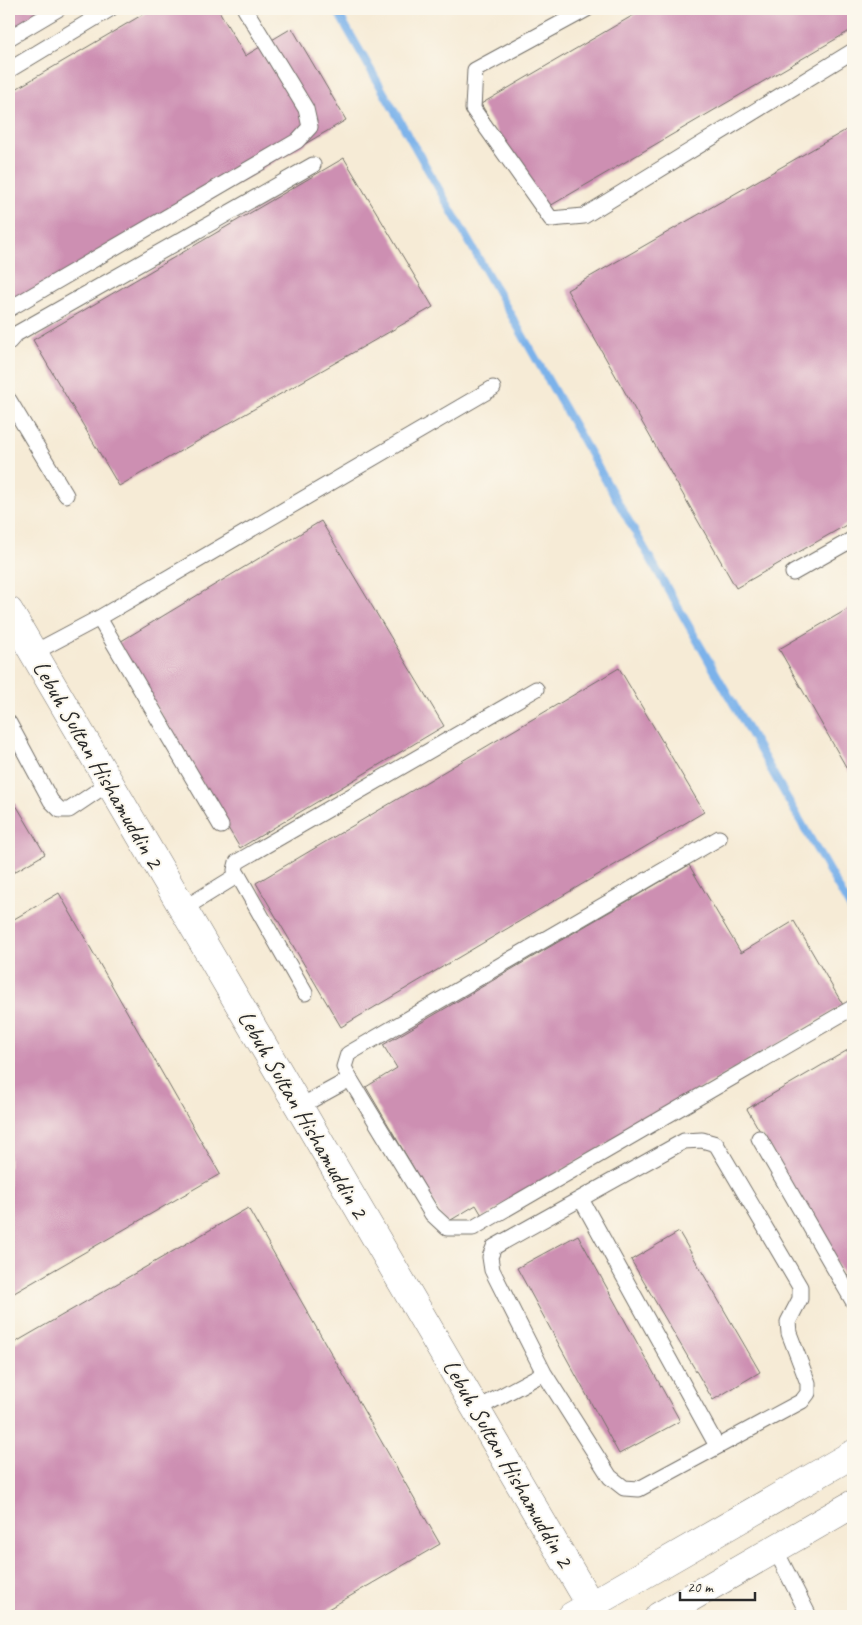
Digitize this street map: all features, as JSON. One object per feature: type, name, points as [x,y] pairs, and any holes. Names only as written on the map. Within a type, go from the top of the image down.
[{"type":"street","name":"Lebuh Sultan Hishamuddin 2","points":[[9,611],[477,1409],[587,1613]]},
{"type":"street","points":[[587,1613],[853,1454]]},
{"type":"street","points":[[659,1616],[853,1504]]},
{"type":"lane","points":[[9,38],[58,9]]},
{"type":"lane","points":[[9,70],[110,9]]},
{"type":"lane","points":[[9,310],[297,141],[310,127],[306,109],[245,9]]},
{"type":"lane","points":[[587,9],[475,70],[473,108],[551,219],[584,216],[853,51]]},
{"type":"lane","points":[[9,342],[16,334],[313,165]]},
{"type":"lane","points":[[33,653],[99,618],[493,388]]},
{"type":"lane","points":[[9,400],[66,495]]},
{"type":"lane","points":[[793,573],[853,539]]},
{"type":"lane","points":[[99,618],[221,826]]},
{"type":"lane","points":[[305,993],[235,870],[237,862],[536,689]]},
{"type":"lane","points":[[9,723],[51,801],[60,810],[69,810],[109,783]]},
{"type":"lane","points":[[718,838],[348,1054],[344,1067],[350,1079],[432,1214],[447,1228],[473,1228],[852,1008]]},
{"type":"lane","points":[[183,909],[238,875]]},
{"type":"lane","points":[[300,1107],[350,1079]]},
{"type":"lane","points":[[758,1138],[853,1300]]},
{"type":"lane","points":[[702,1140],[716,1144],[800,1288],[800,1299],[788,1322],[789,1333],[808,1383],[808,1393],[802,1401],[638,1489],[624,1488],[610,1477],[544,1373],[492,1270],[490,1256],[494,1247],[684,1141],[702,1140]]},
{"type":"lane","points":[[581,1199],[717,1446]]},
{"type":"lane","points":[[477,1409],[544,1373]]},
{"type":"lane","points":[[775,1549],[809,1616]]},
{"type":"building","points":[[9,9],[55,9],[9,36]]},
{"type":"building","points":[[152,9],[218,9],[245,56],[292,28],[346,120],[9,317],[9,93]]},
{"type":"building","points":[[644,9],[853,9],[853,29],[543,210],[481,104]]},
{"type":"building","points":[[853,126],[853,521],[736,588],[567,290]]},
{"type":"building","points":[[344,158],[433,307],[119,486],[33,340]]},
{"type":"building","points":[[321,521],[444,726],[240,848],[118,643]]},
{"type":"building","points":[[853,606],[853,779],[779,649]]},
{"type":"building","points":[[619,668],[704,812],[341,1027],[256,883]]},
{"type":"building","points":[[9,793],[45,854],[9,875]]},
{"type":"building","points":[[689,865],[741,953],[794,921],[843,1005],[483,1217],[476,1205],[446,1223],[366,1087],[397,1068],[383,1045]]},
{"type":"building","points":[[59,893],[220,1174],[9,1296],[9,922]]},
{"type":"building","points":[[853,1047],[853,1291],[747,1109]]},
{"type":"building","points":[[248,1208],[440,1544],[316,1616],[9,1616],[9,1346]]},
{"type":"building","points":[[679,1232],[760,1372],[713,1400],[631,1260]]},
{"type":"building","points":[[578,1235],[680,1421],[619,1454],[517,1268]]},
{"type":"waterway","points":[[336,9],[853,913]]}]
